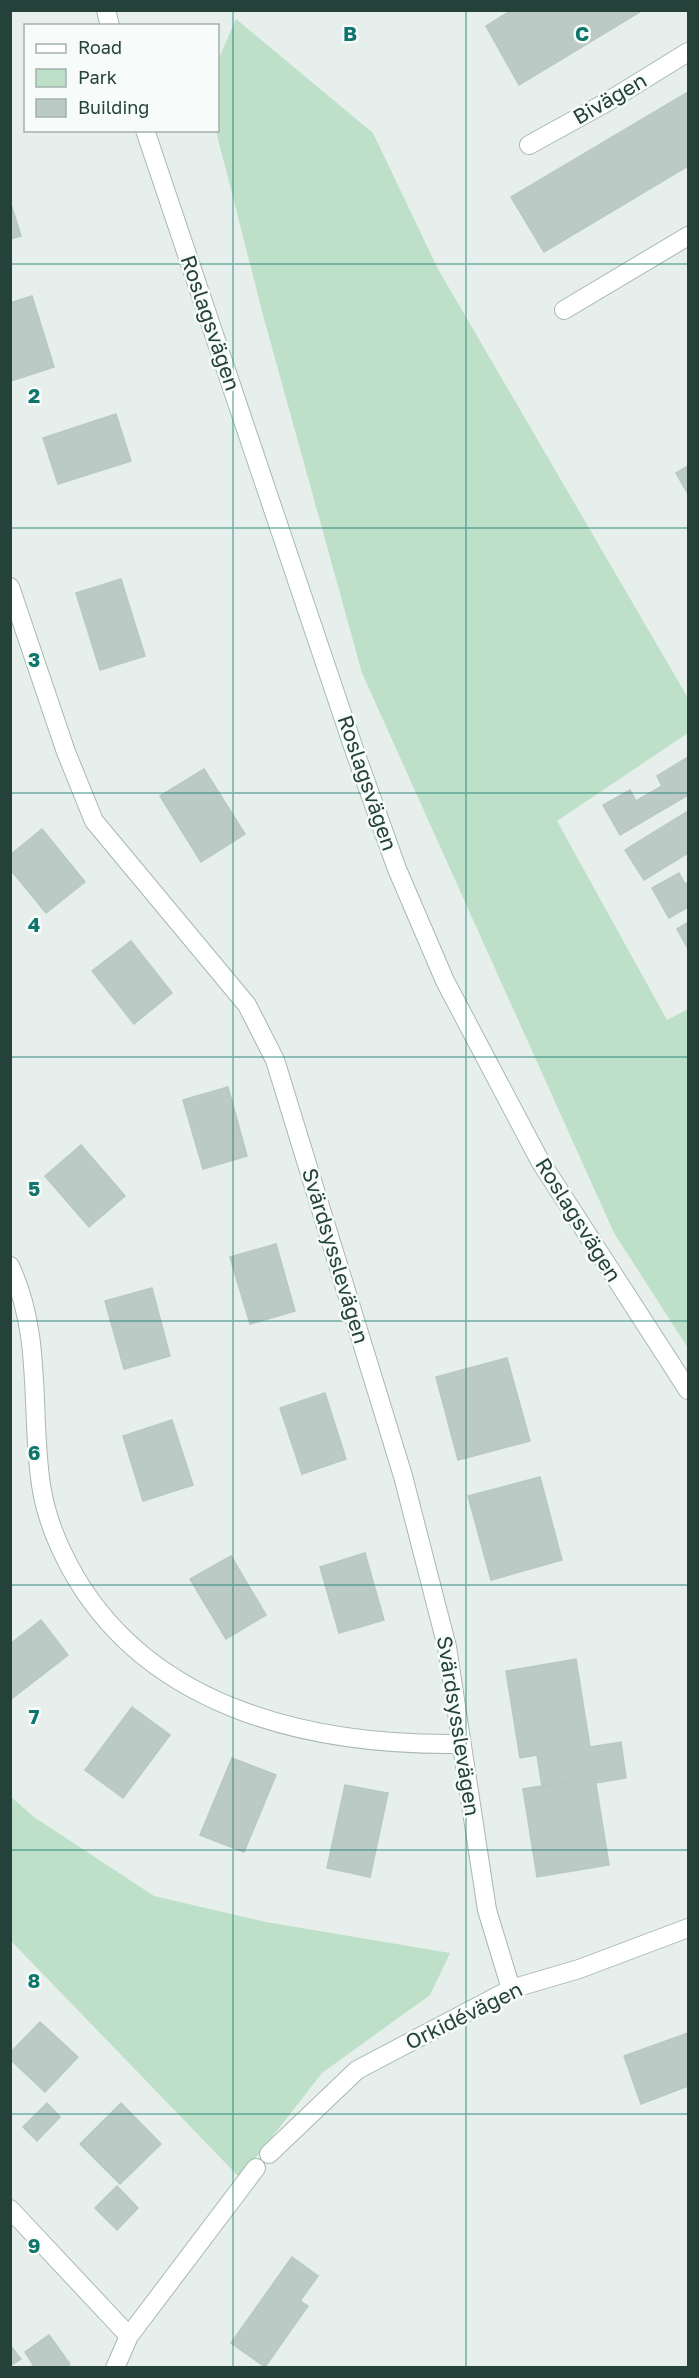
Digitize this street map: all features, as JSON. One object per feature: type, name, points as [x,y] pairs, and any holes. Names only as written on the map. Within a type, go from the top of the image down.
[{"type":"street","name":"Bivägen","points":[[530,145],[607,102],[688,52]]},
{"type":"street","name":"Roslagsvägen","points":[[146,132],[355,752],[397,869],[444,981],[540,1161],[688,1390]]},
{"type":"street","points":[[564,310],[688,236]]},
{"type":"street","name":"Svärdsysslevägen","points":[[10,587],[66,752],[94,820],[247,1005],[275,1060],[403,1476],[447,1647],[487,1910],[511,1989]]},
{"type":"street","points":[[10,1266],[22,1291],[30,1326],[41,1485],[49,1518],[60,1551],[107,1623],[169,1675],[208,1698],[250,1715],[346,1738],[406,1745],[461,1744]]},
{"type":"street","name":"Orkidévägen","points":[[269,2154],[357,2070],[511,1989],[579,1969],[688,1928]]},
{"type":"street","points":[[115,2367],[129,2336],[256,2168]]},
{"type":"street","points":[[10,2209],[129,2336]]},
{"type":"green space","points":[[236,19],[373,133],[438,269],[688,698],[688,733],[557,821],[667,1020],[688,1009],[688,1348],[614,1233],[362,673],[263,315],[216,132],[219,132],[219,58]]},
{"type":"green space","points":[[10,1796],[34,1817],[154,1896],[266,1922],[450,1953],[430,1995],[322,2073],[240,2178],[11,1941]]},
{"type":"building","points":[[512,10],[643,10],[519,85],[486,26]]},
{"type":"building","points":[[688,92],[688,166],[544,252],[511,197]]},
{"type":"building","points":[[10,201],[21,236],[10,239]]},
{"type":"building","points":[[32,296],[54,367],[11,381],[10,303]]},
{"type":"building","points":[[116,414],[131,461],[58,484],[43,438]]},
{"type":"building","points":[[688,466],[688,494],[676,473]]},
{"type":"building","points":[[121,579],[145,656],[100,670],[76,593]]},
{"type":"building","points":[[688,757],[688,795],[620,835],[603,805],[630,790],[636,801],[662,786],[657,776]]},
{"type":"building","points":[[204,769],[245,834],[201,862],[160,796]]},
{"type":"building","points":[[688,811],[688,853],[644,880],[625,850]]},
{"type":"building","points":[[42,829],[85,882],[46,913],[10,869],[10,855]]},
{"type":"building","points":[[679,873],[685,884],[688,882],[688,907],[669,918],[652,888]]},
{"type":"building","points":[[688,922],[688,949],[677,929]]},
{"type":"building","points":[[131,941],[172,993],[134,1024],[92,971]]},
{"type":"building","points":[[228,1087],[247,1156],[203,1169],[183,1100]]},
{"type":"building","points":[[81,1145],[125,1196],[89,1227],[45,1176]]},
{"type":"building","points":[[276,1244],[295,1311],[250,1324],[230,1257]]},
{"type":"building","points":[[152,1288],[170,1356],[124,1369],[105,1301]]},
{"type":"building","points":[[507,1358],[530,1441],[458,1460],[436,1377]]},
{"type":"building","points":[[325,1393],[346,1459],[302,1474],[280,1408]]},
{"type":"building","points":[[172,1420],[193,1485],[143,1501],[123,1436]]},
{"type":"building","points":[[540,1477],[562,1560],[491,1580],[468,1496]]},
{"type":"building","points":[[365,1553],[384,1620],[339,1633],[320,1567]]},
{"type":"building","points":[[231,1556],[266,1615],[226,1639],[190,1579]]},
{"type":"building","points":[[41,1620],[68,1655],[10,1700],[10,1644]]},
{"type":"building","points":[[576,1659],[590,1747],[621,1742],[626,1778],[596,1783],[595,1778],[542,1787],[537,1755],[520,1758],[506,1671]]},
{"type":"building","points":[[132,1707],[170,1735],[123,1798],[85,1770]]},
{"type":"building","points":[[232,1758],[276,1775],[244,1852],[200,1835]]},
{"type":"building","points":[[595,1778],[609,1865],[537,1877],[523,1789]]},
{"type":"building","points":[[345,1785],[388,1793],[370,1877],[327,1868]]},
{"type":"building","points":[[40,2022],[78,2057],[45,2092],[10,2059],[10,2053]]},
{"type":"building","points":[[688,2033],[688,2086],[641,2104],[624,2056]]},
{"type":"building","points":[[47,2103],[60,2117],[37,2141],[23,2127]]},
{"type":"building","points":[[121,2103],[161,2144],[120,2184],[80,2144]]},
{"type":"building","points":[[117,2186],[138,2208],[117,2230],[95,2208]]},
{"type":"building","points":[[292,2257],[318,2276],[300,2301],[308,2306],[265,2367],[231,2343]]},
{"type":"building","points":[[49,2335],[70,2364],[65,2368],[35,2368],[25,2352]]},
{"type":"building","points":[[10,2345],[21,2359],[10,2366]]}]
